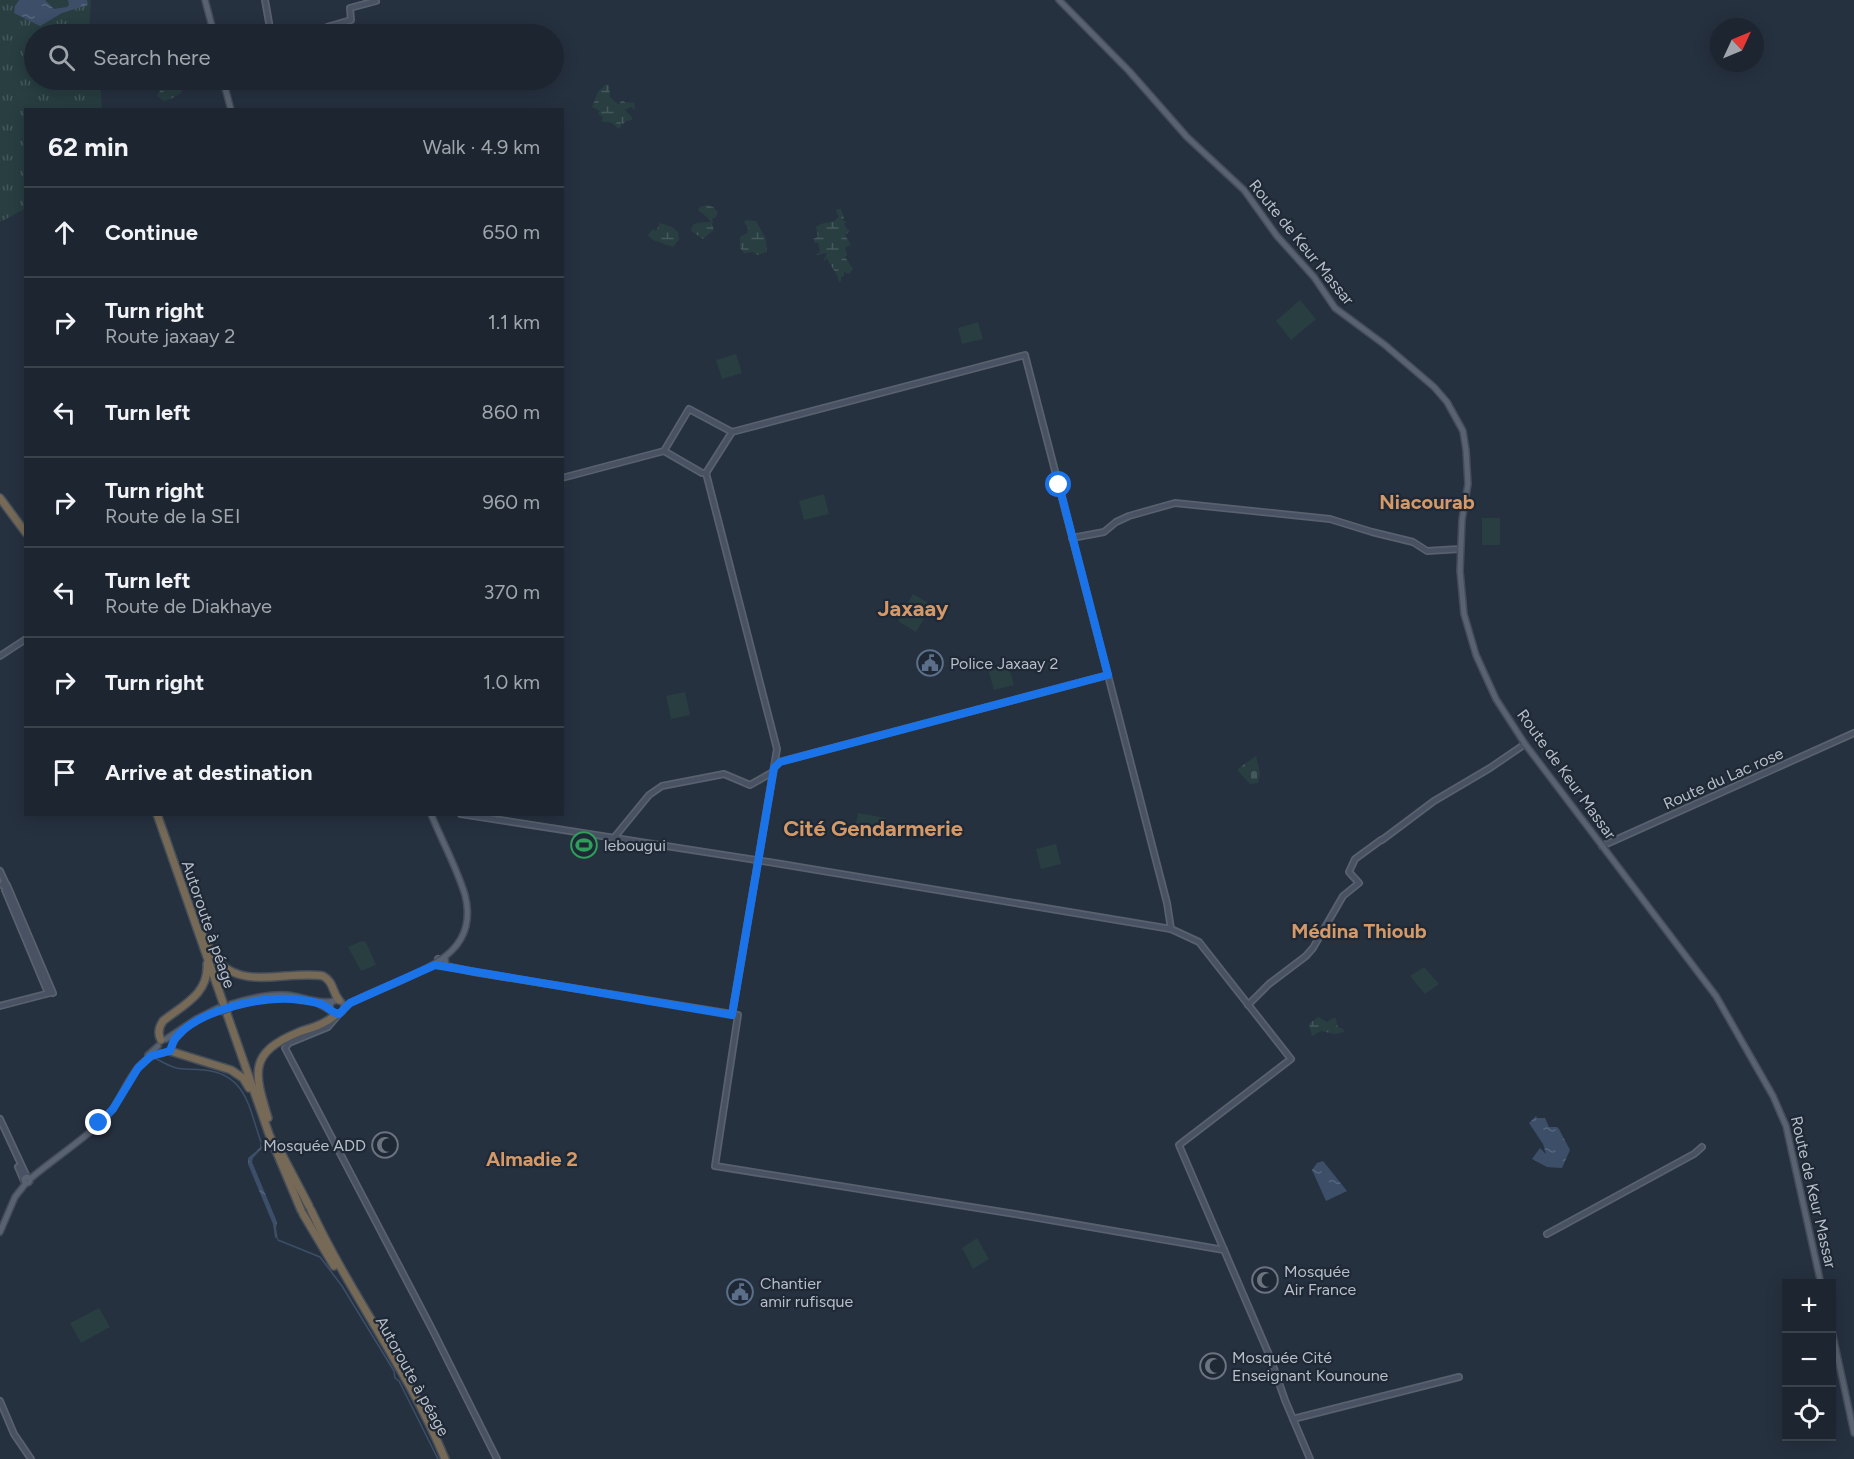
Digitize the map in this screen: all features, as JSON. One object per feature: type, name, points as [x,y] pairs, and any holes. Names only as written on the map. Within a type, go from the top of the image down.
[{"type":"highway","points":[[0,493],[24,525]]},
{"type":"highway","points":[[0,498],[24,530]]},
{"type":"highway","name":"Autoroute à péage","points":[[160,816],[202,938]]},
{"type":"highway","points":[[202,938],[217,960],[230,971],[255,977],[323,976],[329,981],[338,1001]]},
{"type":"highway","points":[[162,1042],[159,1030],[163,1021],[198,993],[205,981],[207,964],[202,938]]},
{"type":"highway","points":[[202,938],[270,1131]]},
{"type":"highway","points":[[270,1131],[257,1077],[262,1056],[275,1043],[325,1022],[336,1013]]},
{"type":"highway","points":[[168,1050],[225,1067],[238,1074],[249,1087],[340,1269],[405,1377],[443,1459]]},
{"type":"highway","name":"Autoroute à péage","points":[[270,1131],[302,1212],[403,1380],[443,1459]]},
{"type":"main road","points":[[204,0],[210,24]]},
{"type":"main road","name":"Route de Keur Massar","points":[[1059,0],[1129,71],[1187,137],[1240,186],[1270,228],[1314,277],[1335,308],[1385,345],[1445,398],[1463,431],[1466,450],[1468,484],[1462,520],[1460,585],[1464,614],[1474,650],[1496,699],[1525,744],[1716,996],[1778,1105],[1786,1126],[1820,1279]]},
{"type":"main road","points":[[227,90],[231,108]]},
{"type":"main road","points":[[336,1013],[350,1003],[441,962],[460,932],[464,906],[430,816]]},
{"type":"main road","points":[[0,1227],[14,1194],[26,1180],[107,1112],[133,1069],[162,1042],[196,1019],[256,998],[277,995],[327,1002],[353,999],[441,962]]},
{"type":"main road","points":[[232,1006],[277,998],[321,1004],[336,1013]]},
{"type":"main road","points":[[338,1001],[344,1009]]},
{"type":"main road","points":[[336,1013],[330,1005],[338,1001]]},
{"type":"main road","points":[[0,1232],[15,1197],[26,1180],[99,1123],[113,1109],[138,1068],[151,1056],[168,1050],[176,1038],[191,1025],[219,1010]]},
{"type":"main road","points":[[162,1042],[168,1050]]},
{"type":"main road","points":[[162,1042],[171,1042],[168,1050]]},
{"type":"main road","points":[[1832,1333],[1854,1433]]},
{"type":"street","points":[[265,0],[269,24]]},
{"type":"street","points":[[337,24],[351,20],[349,9],[376,1],[374,0]]},
{"type":"street","points":[[564,477],[664,451],[689,409],[732,432],[1025,355],[1167,903],[1171,929]]},
{"type":"street","points":[[732,432],[706,473],[777,749],[735,1015],[715,1166],[1224,1250]]},
{"type":"street","points":[[664,451],[702,473],[706,473]]},
{"type":"street","points":[[1072,538],[1104,532],[1128,516],[1175,502],[1330,519],[1413,542],[1426,551],[1437,551],[1444,548],[1460,549]]},
{"type":"street","points":[[0,656],[24,640]]},
{"type":"street","points":[[613,838],[649,795],[662,786],[724,774],[750,785],[775,766],[1108,675]]},
{"type":"street","name":"Route du Lac rose","points":[[1602,846],[1854,733]]},
{"type":"street","points":[[1248,1005],[1269,984],[1298,963],[1313,948],[1343,896],[1359,883],[1349,872],[1355,859],[1434,801],[1525,744]]},
{"type":"street","points":[[474,816],[1171,929],[1200,942],[1291,1059],[1179,1145],[1270,1357],[1310,1459]]},
{"type":"street","points":[[0,870],[3,884],[50,993],[0,1006]]},
{"type":"street","points":[[441,962],[735,1015]]},
{"type":"street","points":[[336,1013],[328,1027],[289,1043],[285,1048],[432,1329],[497,1459]]},
{"type":"street","points":[[0,1119],[26,1180]]},
{"type":"street","points":[[0,1126],[26,1180]]},
{"type":"street","points":[[1547,1234],[1694,1154],[1702,1147]]},
{"type":"street","points":[[1293,1419],[1459,1377]]},
{"type":"street","points":[[0,1401],[14,1434],[31,1459]]},
{"type":"green space","points":[[0,0],[91,0],[90,24],[24,24],[24,90],[101,90],[102,108],[24,108],[24,210],[0,222]]},
{"type":"green space","points":[[606,84],[609,85],[610,97],[619,105],[623,101],[634,102],[635,110],[631,107],[625,110],[632,120],[623,124],[620,122],[622,125],[619,129],[612,123],[601,121],[603,117],[598,114],[600,111],[592,107],[598,92]]},
{"type":"green space","points":[[181,90],[181,93],[164,101],[157,96],[160,91]]},
{"type":"green space","points":[[707,205],[718,212],[711,223],[714,230],[703,239],[691,231],[692,226],[696,223],[711,222],[698,210]]},
{"type":"green space","points":[[837,209],[841,209],[843,220],[847,222],[844,223],[846,228],[850,231],[845,235],[851,245],[845,247],[847,255],[845,257],[853,269],[849,274],[844,272],[839,282],[827,258],[823,262],[827,253],[816,255],[820,252],[818,243],[815,243],[813,239],[818,237],[816,227],[837,219],[839,216]]},
{"type":"green space","points":[[746,220],[756,221],[766,239],[767,252],[757,255],[753,252],[744,253],[740,248],[740,237],[747,233],[748,228],[744,222]]},
{"type":"green space","points":[[660,223],[678,232],[679,239],[673,247],[653,240],[648,235],[653,229],[656,231]]},
{"type":"green space","points":[[1300,300],[1316,319],[1291,340],[1276,321]]},
{"type":"green space","points":[[978,322],[983,339],[962,344],[958,328]]},
{"type":"green space","points":[[736,354],[742,373],[722,379],[716,360]]},
{"type":"green space","points":[[824,494],[829,514],[804,520],[799,501]]},
{"type":"green space","points":[[1482,518],[1500,518],[1500,545],[1482,545]]},
{"type":"green space","points":[[913,594],[932,605],[916,632],[898,621]]},
{"type":"green space","points":[[1008,664],[1014,685],[994,690],[988,669]]},
{"type":"green space","points":[[685,692],[690,715],[671,719],[666,696]]},
{"type":"green space","points":[[1256,756],[1260,773],[1258,783],[1250,784],[1238,769]]},
{"type":"green space","points":[[858,813],[886,818],[883,833],[855,828]]},
{"type":"green space","points":[[1056,844],[1061,864],[1041,869],[1036,849]]},
{"type":"green space","points":[[362,941],[366,942],[376,965],[361,971],[348,947]]},
{"type":"green space","points":[[1424,967],[1439,984],[1425,994],[1410,976]]},
{"type":"green space","points":[[1318,1017],[1327,1022],[1335,1017],[1338,1027],[1344,1032],[1335,1034],[1321,1031],[1312,1036],[1309,1024]]},
{"type":"green space","points":[[977,1238],[989,1259],[973,1269],[962,1248]]},
{"type":"green space","points":[[99,1308],[110,1327],[81,1343],[70,1323]]},
{"type":"water","points":[[19,0],[45,0],[54,9],[67,7],[68,0],[87,0],[88,5],[62,13],[43,24],[36,24],[14,13]]},
{"type":"water","points":[[1536,1116],[1545,1118],[1549,1127],[1559,1129],[1570,1150],[1562,1168],[1547,1167],[1532,1159],[1540,1148],[1546,1154],[1543,1144],[1529,1123]]},
{"type":"water","points":[[260,1142],[262,1148],[252,1162],[277,1222],[278,1240],[248,1164],[248,1158],[260,1148]]},
{"type":"water","points":[[1323,1161],[1347,1191],[1326,1201],[1312,1170],[1317,1163]]},
{"type":"waterway","points":[[155,1058],[174,1067],[204,1070],[229,1078],[244,1095],[261,1142]]},
{"type":"waterway","points":[[278,1240],[320,1257],[342,1286],[394,1371],[395,1378],[399,1381],[438,1459]]},
{"type":"place","name":"Police Jaxaay 2","points":[[930,663]]},
{"type":"place","name":"lebougui","points":[[584,845]]},
{"type":"place","name":"Mosquée ADD","points":[[385,1145]]},
{"type":"place","name":"Mosquée Air France","points":[[1265,1280]]},
{"type":"place","name":"Chantier amir rufisque","points":[[740,1292]]},
{"type":"place","name":"Mosquée Cité Enseignant Kounoune","points":[[1213,1366]]},
{"type":"district","name":"Niacourab","points":[[1427,502]]},
{"type":"district","name":"Jaxaay","points":[[913,608]]},
{"type":"district","name":"Cité Gendarmerie","points":[[873,828]]},
{"type":"district","name":"Médina Thioub","points":[[1359,931]]},
{"type":"district","name":"Almadie 2","points":[[532,1159]]},
{"type":"route","points":[[99,1123],[113,1109],[131,1076],[142,1064],[151,1056],[170,1051],[176,1038],[205,1017],[248,1002],[277,998],[321,1004],[333,1013],[339,1014],[350,1003],[435,965],[732,1015],[774,768],[780,762],[1108,675],[1059,485]]}]
